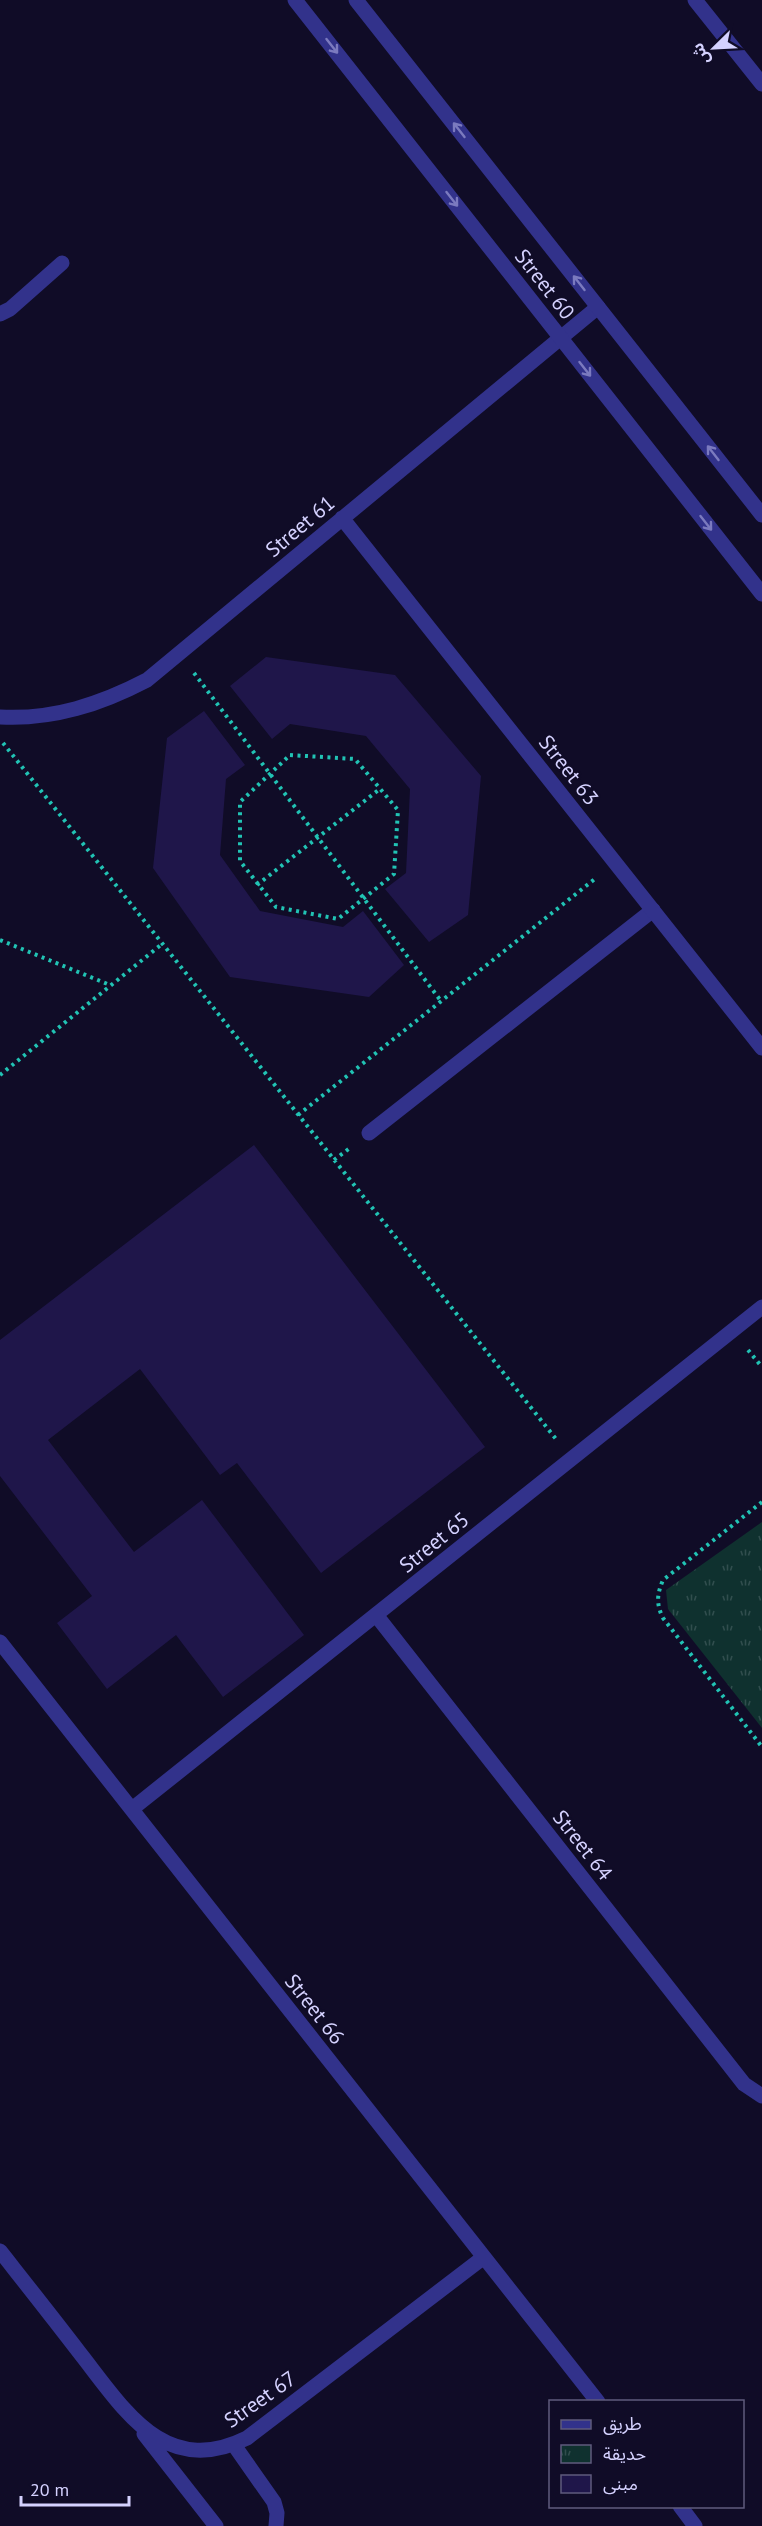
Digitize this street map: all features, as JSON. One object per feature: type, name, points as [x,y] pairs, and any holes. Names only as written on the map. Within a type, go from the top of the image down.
[{"type":"street","name":"Street 60","points":[[295,0],[762,594]]},
{"type":"street","name":"Street 60","points":[[356,0],[762,516]]},
{"type":"street","points":[[694,0],[762,84]]},
{"type":"street","points":[[0,314],[10,309],[62,263]]},
{"type":"street","name":"Street 61","points":[[0,717],[39,716],[94,704],[147,680],[598,307]]},
{"type":"street","name":"Street 63","points":[[342,518],[762,1048]]},
{"type":"street","points":[[369,1133],[653,910]]},
{"type":"street","name":"Street 65","points":[[132,1809],[762,1307]]},
{"type":"street","name":"Street 64","points":[[376,1615],[744,2084],[762,2096]]},
{"type":"street","name":"Street 66","points":[[0,1642],[596,2400]]},
{"type":"street","name":"Street 67","points":[[0,2251],[135,2422],[165,2442],[182,2449],[217,2450],[234,2445],[258,2430],[484,2257]]},
{"type":"street","points":[[135,2422],[216,2526]]},
{"type":"street","points":[[234,2445],[274,2502],[277,2513],[276,2526]]},
{"type":"street","points":[[682,2508],[695,2526]]},
{"type":"path","points":[[179,654],[441,1001]]},
{"type":"path","points":[[0,740],[572,1459]]},
{"type":"path","points":[[290,755],[350,758],[360,763],[398,810],[395,870],[392,878],[344,916],[333,919],[276,907],[240,861],[239,806],[242,799],[270,773],[290,755]]},
{"type":"path","points":[[257,885],[381,788]]},
{"type":"path","points":[[298,1115],[615,862]]},
{"type":"path","points":[[0,940],[110,985]]},
{"type":"path","points":[[0,1075],[162,944]]},
{"type":"path","points":[[762,1502],[663,1580],[657,1598],[658,1608],[663,1618],[762,1747]]},
{"type":"green space","points":[[762,1522],[762,1728],[668,1609],[666,1590]]},
{"type":"building","points":[[266,657],[395,675],[481,776],[468,915],[429,942],[385,889],[406,873],[410,789],[366,736],[290,724],[272,739],[230,686]]},
{"type":"building","points":[[204,711],[245,765],[226,779],[220,855],[260,911],[343,927],[363,911],[404,965],[369,997],[230,977],[153,868],[167,738]]},
{"type":"building","points":[[254,1145],[485,1447],[321,1573],[237,1463],[220,1475],[140,1369],[48,1440],[134,1552],[202,1500],[304,1635],[223,1697],[176,1635],[107,1689],[57,1623],[92,1596],[0,1476],[0,1340]]}]
